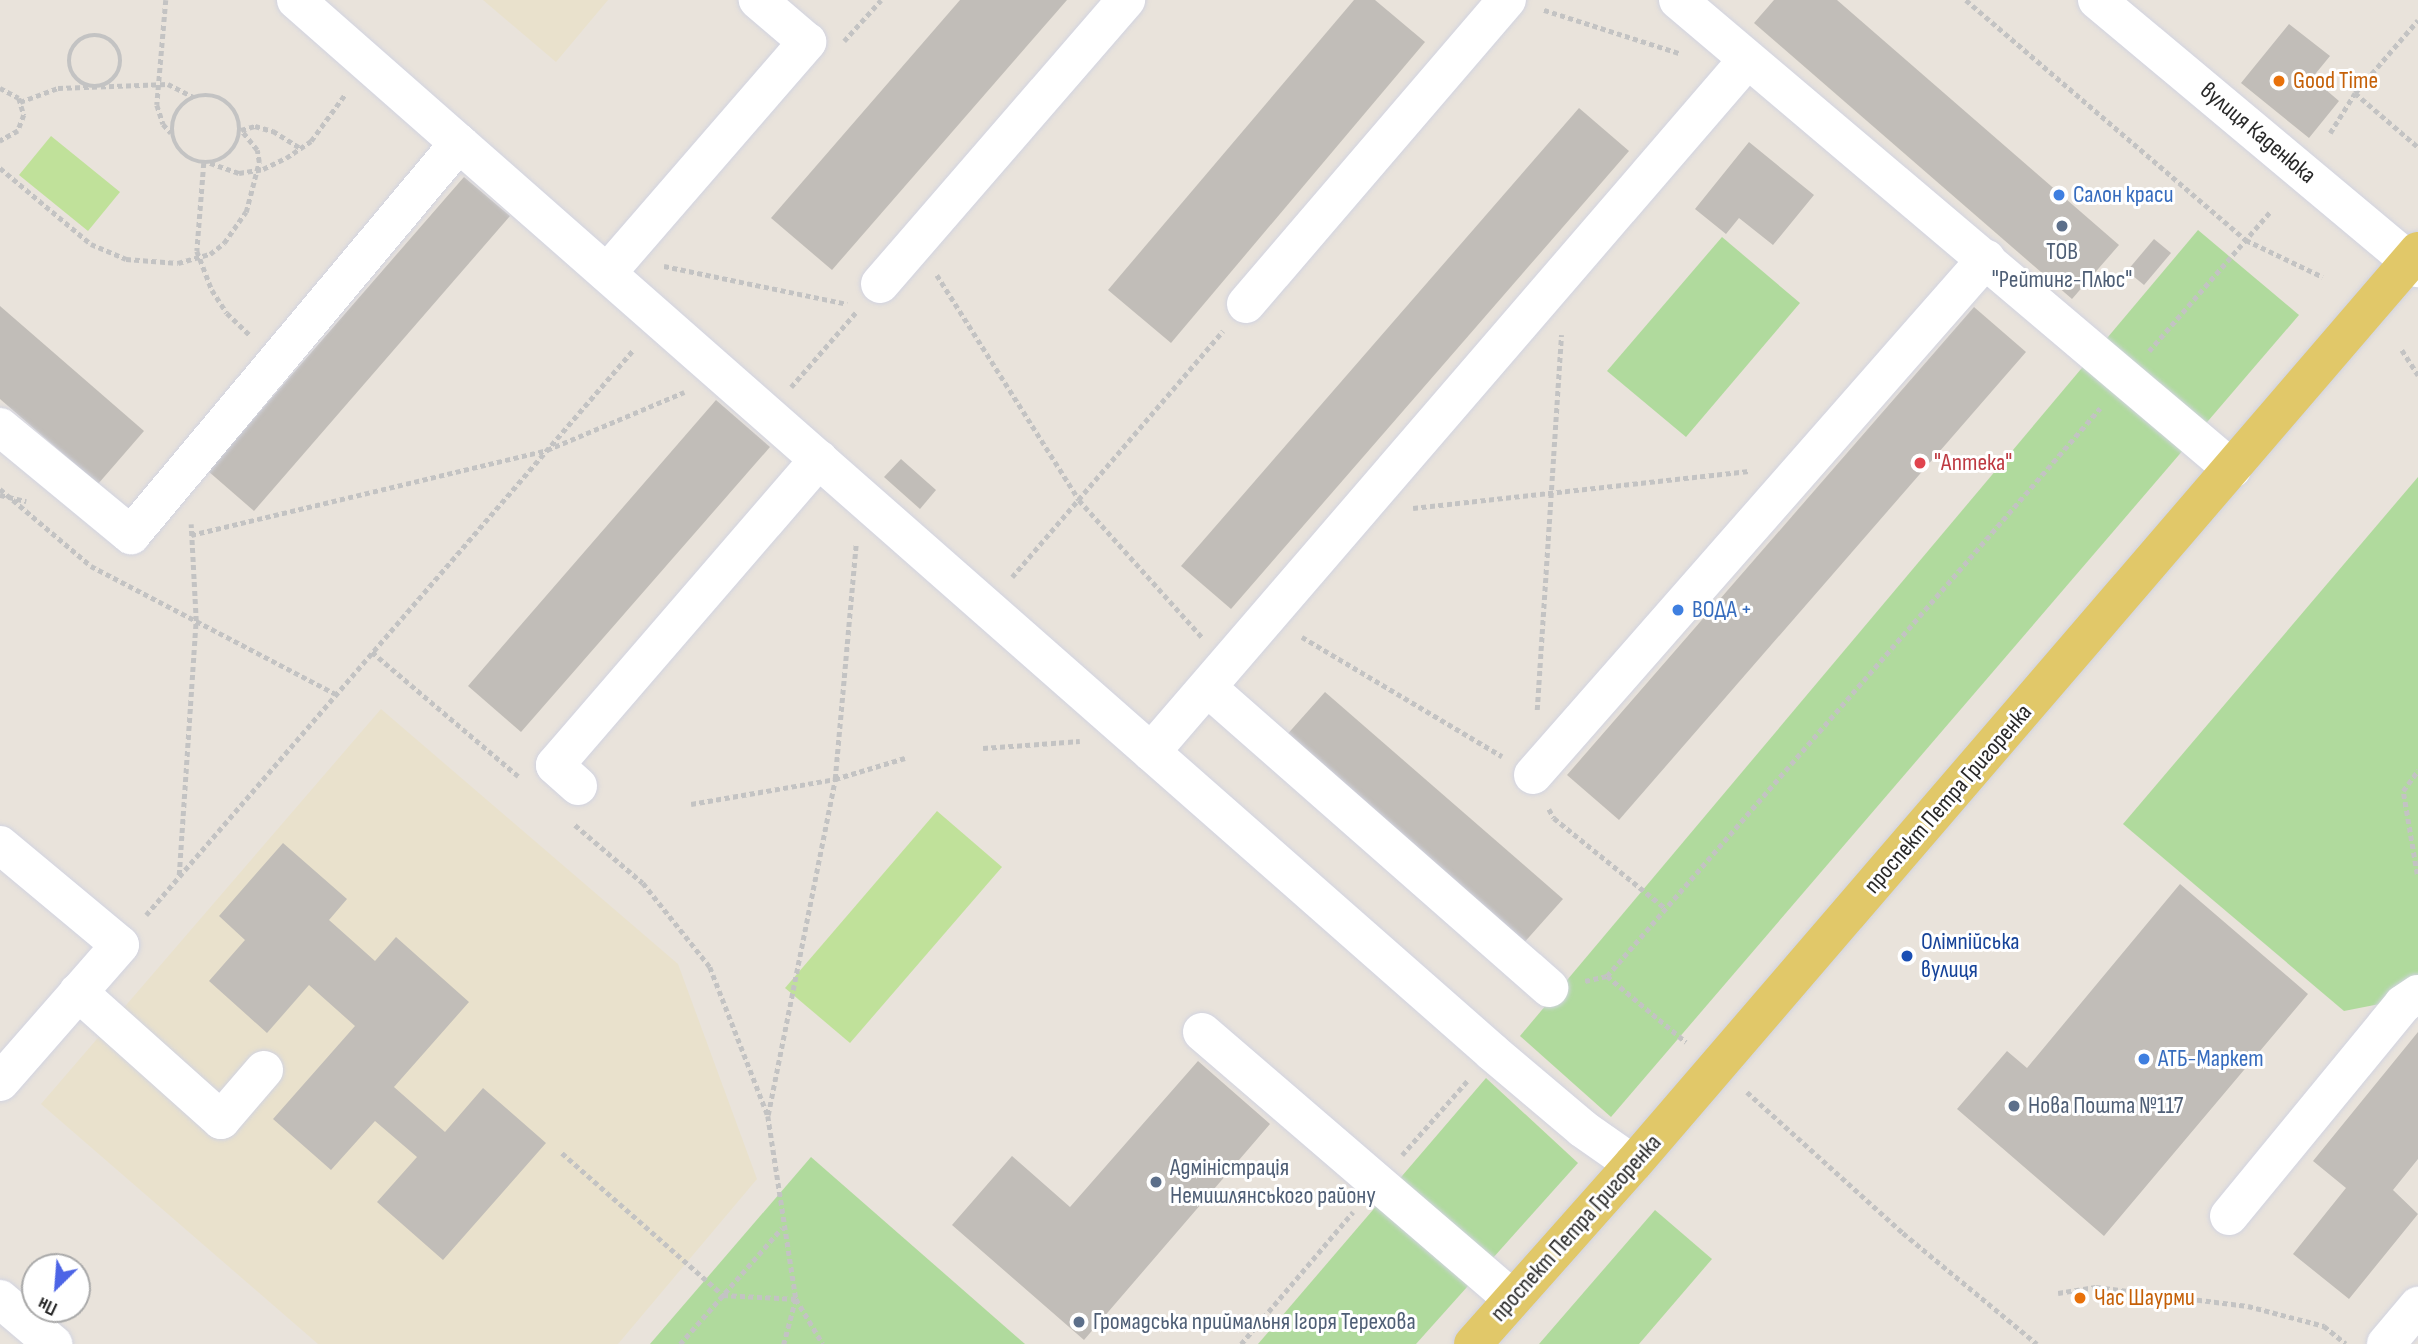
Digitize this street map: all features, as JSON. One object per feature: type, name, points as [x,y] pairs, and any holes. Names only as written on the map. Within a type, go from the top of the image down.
[{"type":"main road","name":"проспект Петра Григоренка","points":[[1473,1344],[1633,1164],[2415,260]]},
{"type":"street","points":[[296,0],[987,607],[1023,657],[1144,745],[1492,1052],[1583,1129],[1633,1164]]},
{"type":"street","points":[[607,273],[807,42],[758,0]]},
{"type":"street","points":[[880,284],[1126,0]]},
{"type":"street","points":[[1678,0],[1742,66],[1986,259],[2124,380],[2232,469]]},
{"type":"street","name":"вулиця Каденюка","points":[[2097,0],[2415,260]]},
{"type":"street","points":[[1246,304],[1523,4]]},
{"type":"street","points":[[1144,745],[1219,677],[1742,66]]},
{"type":"street","points":[[0,427],[131,535],[459,142]]},
{"type":"street","points":[[1532,775],[1986,259]]},
{"type":"street","points":[[574,804],[555,765],[819,459]]},
{"type":"street","points":[[1219,677],[1549,988]]},
{"type":"street","points":[[0,845],[120,945],[0,1082]]},
{"type":"street","points":[[78,992],[221,1120],[264,1070]]},
{"type":"street","points":[[2229,1216],[2403,1004],[2418,994]]},
{"type":"street","points":[[1202,1032],[1513,1299]]},
{"type":"street","points":[[0,1298],[53,1344]]},
{"type":"street","points":[[2386,1344],[2418,1306]]},
{"type":"path","points":[[166,0],[156,105],[163,124],[172,133],[182,154],[239,173],[258,170],[311,141],[354,82]]},
{"type":"path","points":[[1966,0],[2246,240],[2323,277]]},
{"type":"path","points":[[1523,4],[1742,66]]},
{"type":"path","points":[[2330,133],[2355,93],[2418,20]]},
{"type":"path","points":[[92,88],[83,86],[71,74],[68,56],[77,42],[92,35],[109,39],[120,52],[120,70],[101,87]]},
{"type":"path","points":[[0,168],[102,251],[151,264],[200,257],[224,243],[246,212],[258,170],[257,150],[241,130],[234,109],[216,96],[194,97],[177,86],[159,85],[45,91],[20,102]]},
{"type":"path","points":[[0,88],[20,102],[23,123],[12,137],[0,141]]},
{"type":"path","points":[[2355,93],[2418,147]]},
{"type":"path","points":[[172,133],[177,111],[194,97]]},
{"type":"path","points":[[207,163],[228,156],[241,130],[256,126],[273,131],[300,148]]},
{"type":"path","points":[[207,163],[197,226],[200,257],[227,313],[277,359]]},
{"type":"path","points":[[1549,988],[1607,976],[2270,212]]},
{"type":"path","points":[[917,242],[1079,500],[1219,677]]},
{"type":"path","points":[[649,263],[861,307],[768,414]]},
{"type":"path","points":[[1566,272],[1532,775],[1554,818],[1665,908]]},
{"type":"path","points":[[987,607],[1246,304]]},
{"type":"path","points":[[120,945],[660,319]]},
{"type":"path","points":[[2402,350],[2418,375]]},
{"type":"path","points":[[191,535],[547,450],[723,375]]},
{"type":"path","points":[[1359,514],[1805,464]]},
{"type":"path","points":[[179,876],[196,621],[188,467]]},
{"type":"path","points":[[0,489],[91,566],[336,694]]},
{"type":"path","points":[[0,495],[10,498]]},
{"type":"path","points":[[768,1116],[835,779],[860,495]]},
{"type":"path","points":[[1270,618],[1532,775]]},
{"type":"path","points":[[372,652],[528,785]]},
{"type":"path","points":[[983,748],[1144,745]]},
{"type":"path","points":[[691,804],[835,779],[905,758]]},
{"type":"path","points":[[2417,874],[2403,791],[2418,770]]},
{"type":"path","points":[[574,804],[643,883],[710,967],[768,1116],[782,1190],[782,1227],[796,1299],[823,1344]]},
{"type":"path","points":[[1241,1344],[1377,1182],[1492,1052]]},
{"type":"path","points":[[1811,1147],[1903,1233],[2037,1344]]},
{"type":"path","points":[[562,1153],[723,1295],[796,1299]]},
{"type":"path","points":[[680,1344],[782,1227]]},
{"type":"path","points":[[2058,1293],[2096,1287],[2248,1306],[2324,1325],[2346,1344]]},
{"type":"path","points":[[784,1344],[796,1299]]},
{"type":"shaded area","points":[[483,0],[608,0],[556,62]]},
{"type":"shaded area","points":[[381,709],[678,964],[757,1179],[618,1344],[318,1344],[41,1104]]},
{"type":"green space","points":[[51,136],[120,192],[88,231],[19,175]]},
{"type":"green space","points":[[2198,230],[2299,315],[1611,1117],[1520,1036]]},
{"type":"green space","points":[[1722,237],[1800,303],[1686,437],[1607,371]]},
{"type":"green space","points":[[2418,477],[2418,987],[2400,1000],[2344,1011],[2123,824]]},
{"type":"green space","points":[[937,811],[1002,867],[850,1043],[785,988]]},
{"type":"green space","points":[[1486,1078],[1578,1163],[1416,1344],[1258,1344]]},
{"type":"green space","points":[[811,1157],[1025,1344],[650,1344]]},
{"type":"green space","points":[[1655,1210],[1712,1259],[1639,1344],[1539,1344]]},
{"type":"building","points":[[960,0],[1067,0],[832,270],[771,218]]},
{"type":"building","points":[[1354,0],[1375,0],[1425,42],[1171,343],[1108,290]]},
{"type":"building","points":[[1774,0],[1837,0],[2119,245],[2072,299],[1754,23]]},
{"type":"building","name":"Good Time","points":[[2289,24],[2330,56],[2312,78],[2339,101],[2309,138],[2241,83]]},
{"type":"building","points":[[1579,108],[1629,151],[1231,609],[1181,566]]},
{"type":"building","points":[[1749,142],[1814,195],[1773,245],[1739,218],[1726,234],[1695,209]]},
{"type":"building","points":[[464,177],[510,216],[254,511],[208,471]]},
{"type":"building","points":[[2154,239],[2171,253],[2144,285],[2127,271]]},
{"type":"building","points":[[0,306],[144,431],[98,484],[0,399]]},
{"type":"building","points":[[1974,307],[2026,352],[1619,820],[1567,775]]},
{"type":"building","points":[[716,400],[770,447],[521,732],[468,686]]},
{"type":"building","points":[[901,459],[936,490],[920,509],[884,477]]},
{"type":"building","points":[[1325,692],[1563,899],[1522,945],[1284,738]]},
{"type":"building","points":[[283,843],[347,899],[329,920],[375,961],[396,937],[469,1002],[394,1087],[445,1132],[483,1088],[546,1143],[443,1260],[377,1202],[417,1157],[375,1121],[331,1170],[273,1119],[355,1026],[309,985],[267,1033],[209,981],[245,940],[219,916]]},
{"type":"building","name":"АТБ-Маркет","points":[[2180,884],[2308,994],[2104,1236],[1957,1109],[2007,1051],[2027,1068]]},
{"type":"building","points":[[2418,1032],[2418,1159],[2393,1190],[2418,1214],[2349,1299],[2293,1254],[2346,1188],[2313,1161]]},
{"type":"building","name":"Адміністрація Немишлянського району","points":[[1198,1061],[1270,1124],[1084,1340],[952,1225],[1012,1156],[1070,1207]]},
{"type":"place","name":"Good Time","points":[[2279,81]]},
{"type":"place","name":"Салон краси","points":[[2059,195]]},
{"type":"place","name":"ТОВ \"Рейтинг-Плюс\"","points":[[2062,226]]},
{"type":"place","name":"\"Аптека\"","points":[[1920,463]]},
{"type":"place","name":"ВОДА +","points":[[1678,610]]},
{"type":"place","name":"Олімпійська вулиця","points":[[1907,956]]},
{"type":"place","name":"АТБ-Маркет","points":[[2144,1059]]},
{"type":"place","name":"Нова Пошта №117","points":[[2014,1106]]},
{"type":"place","name":"Адміністрація Немишлянського району","points":[[1156,1182]]},
{"type":"place","name":"Час Шаурми","points":[[2080,1298]]},
{"type":"place","name":"Громадська приймальня Ігоря Терехова","points":[[1079,1322]]}]
